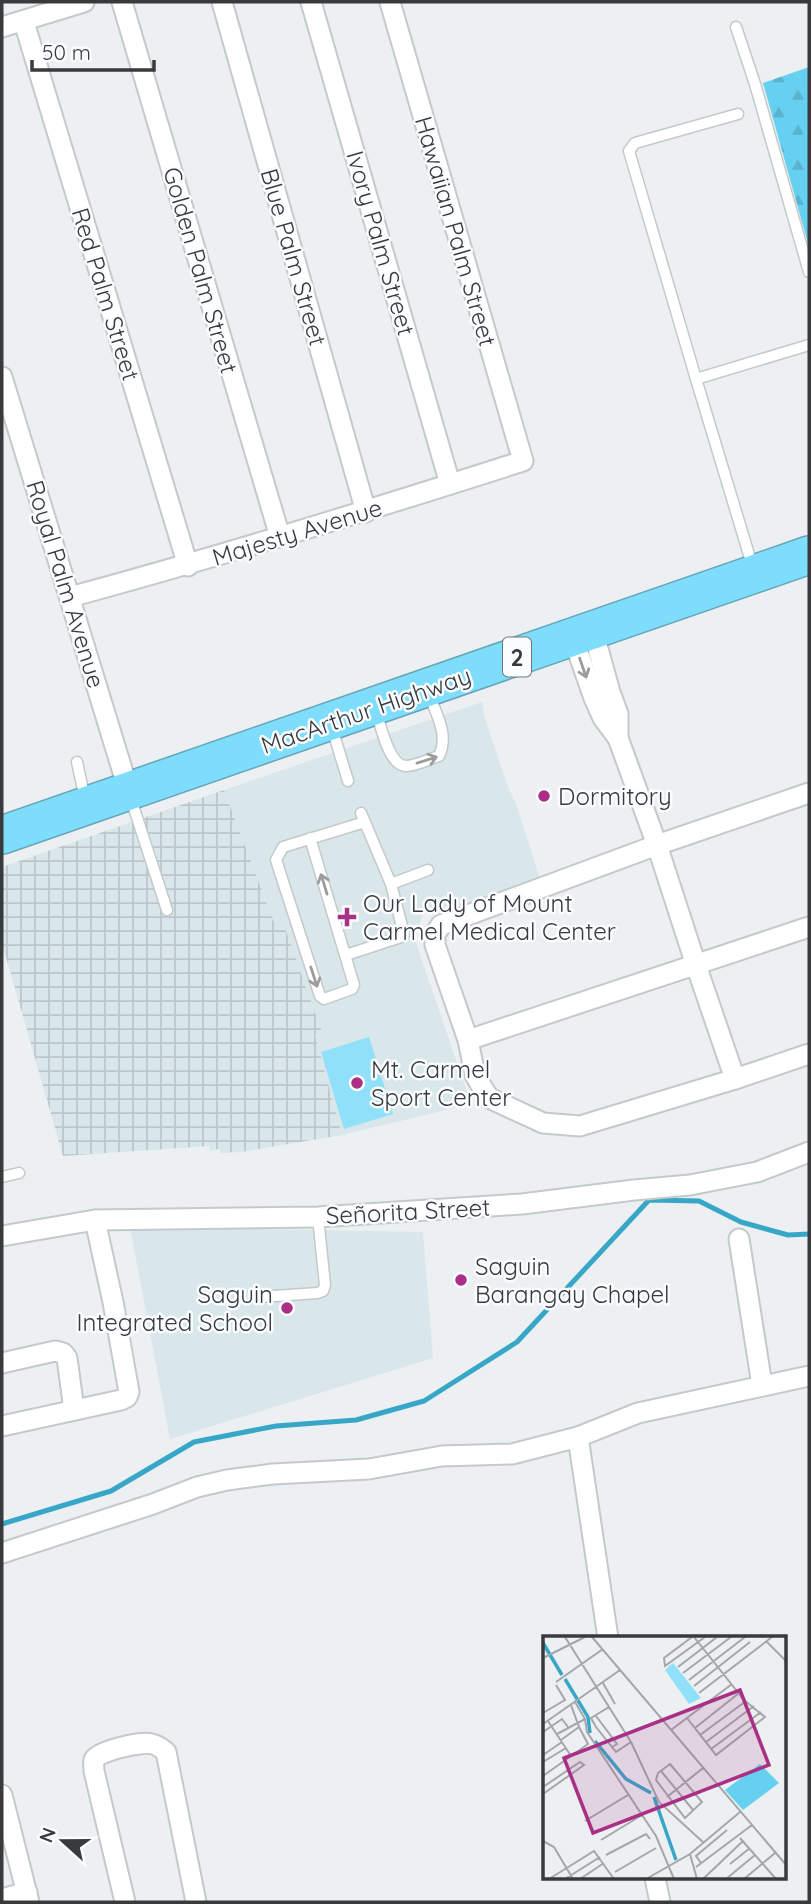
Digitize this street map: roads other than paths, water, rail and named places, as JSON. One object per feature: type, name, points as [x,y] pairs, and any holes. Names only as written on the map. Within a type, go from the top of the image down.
[{"type":"highway","name":"MacArthur Highway","points":[[2,835],[809,555]]},
{"type":"street","points":[[2,27],[85,2]]},
{"type":"street","name":"Golden Palm Street","points":[[122,2],[280,537]]},
{"type":"street","name":"Blue Palm Street","points":[[222,2],[366,512]]},
{"type":"street","name":"Ivory Palm Street","points":[[311,2],[450,484]]},
{"type":"street","name":"Hawaiian Palm Street","points":[[390,2],[523,461]]},
{"type":"street","name":"Red Palm Street","points":[[24,22],[188,566]]},
{"type":"street","name":"Royal Palm Avenue","points":[[2,377],[129,792]]},
{"type":"street","name":"Majesty Avenue","points":[[70,597],[188,566],[523,461]]},
{"type":"street","points":[[583,634],[602,695],[618,714],[618,738],[657,845],[735,1079]]},
{"type":"street","points":[[809,793],[657,845],[441,925],[435,934],[435,945],[468,1040],[475,1075],[489,1098],[543,1123],[580,1126],[809,1054]]},
{"type":"street","points":[[468,1040],[809,927]]},
{"type":"street","name":"Señorita Street","points":[[2,1236],[94,1220],[318,1217],[522,1204],[690,1185],[757,1172],[809,1152]]},
{"type":"street","points":[[2,1426],[127,1397],[129,1392],[113,1302],[94,1220]]},
{"type":"street","points":[[738,1239],[762,1385]]},
{"type":"street","points":[[2,1363],[55,1352],[63,1353],[67,1358],[74,1410]]},
{"type":"street","points":[[2,1553],[197,1487],[227,1480],[273,1474],[369,1469],[442,1456],[512,1454],[578,1437],[638,1413],[809,1376]]},
{"type":"street","points":[[578,1437],[608,1636]]},
{"type":"street","points":[[125,1902],[94,1771],[94,1759],[99,1754],[140,1743],[150,1743],[166,1752],[197,1902]]},
{"type":"street","points":[[2,1796],[6,1832],[28,1897],[2,1899]]},
{"type":"street","points":[[655,1880],[660,1902]]},
{"type":"lane","points":[[736,27],[809,272]]},
{"type":"lane","points":[[738,114],[635,143],[629,151],[754,574]]},
{"type":"lane","points":[[696,379],[809,345]]},
{"type":"lane","points":[[375,707],[391,756],[398,764],[406,766],[439,756],[444,737],[427,688]]},
{"type":"lane","points":[[330,721],[348,781]]},
{"type":"lane","points":[[77,762],[87,806]]},
{"type":"lane","points":[[129,792],[167,910]]},
{"type":"lane","points":[[310,838],[346,955],[353,987],[321,998],[275,860],[283,847],[363,817],[390,884],[404,934],[346,955]]},
{"type":"lane","points":[[390,884],[428,870]]},
{"type":"lane","points":[[2,1177],[19,1173]]},
{"type":"lane","points":[[261,1297],[323,1291],[325,1284],[318,1217]]},
{"type":"waterway","points":[[2,1524],[111,1491],[194,1442],[276,1426],[356,1420],[424,1401],[517,1342],[649,1200],[699,1201],[741,1222],[788,1235],[809,1234]]},
{"type":"place","name":"Dormitory","points":[[544,796]]},
{"type":"place","name":"Our Lady of Mount Carmel Medical Center","points":[[347,917]]},
{"type":"place","name":"Mt. Carmel Sport Center","points":[[357,1083]]},
{"type":"place","name":"Saguin Barangay Chapel","points":[[461,1280]]},
{"type":"place","name":"Saguin Integrated School","points":[[287,1308]]}]
